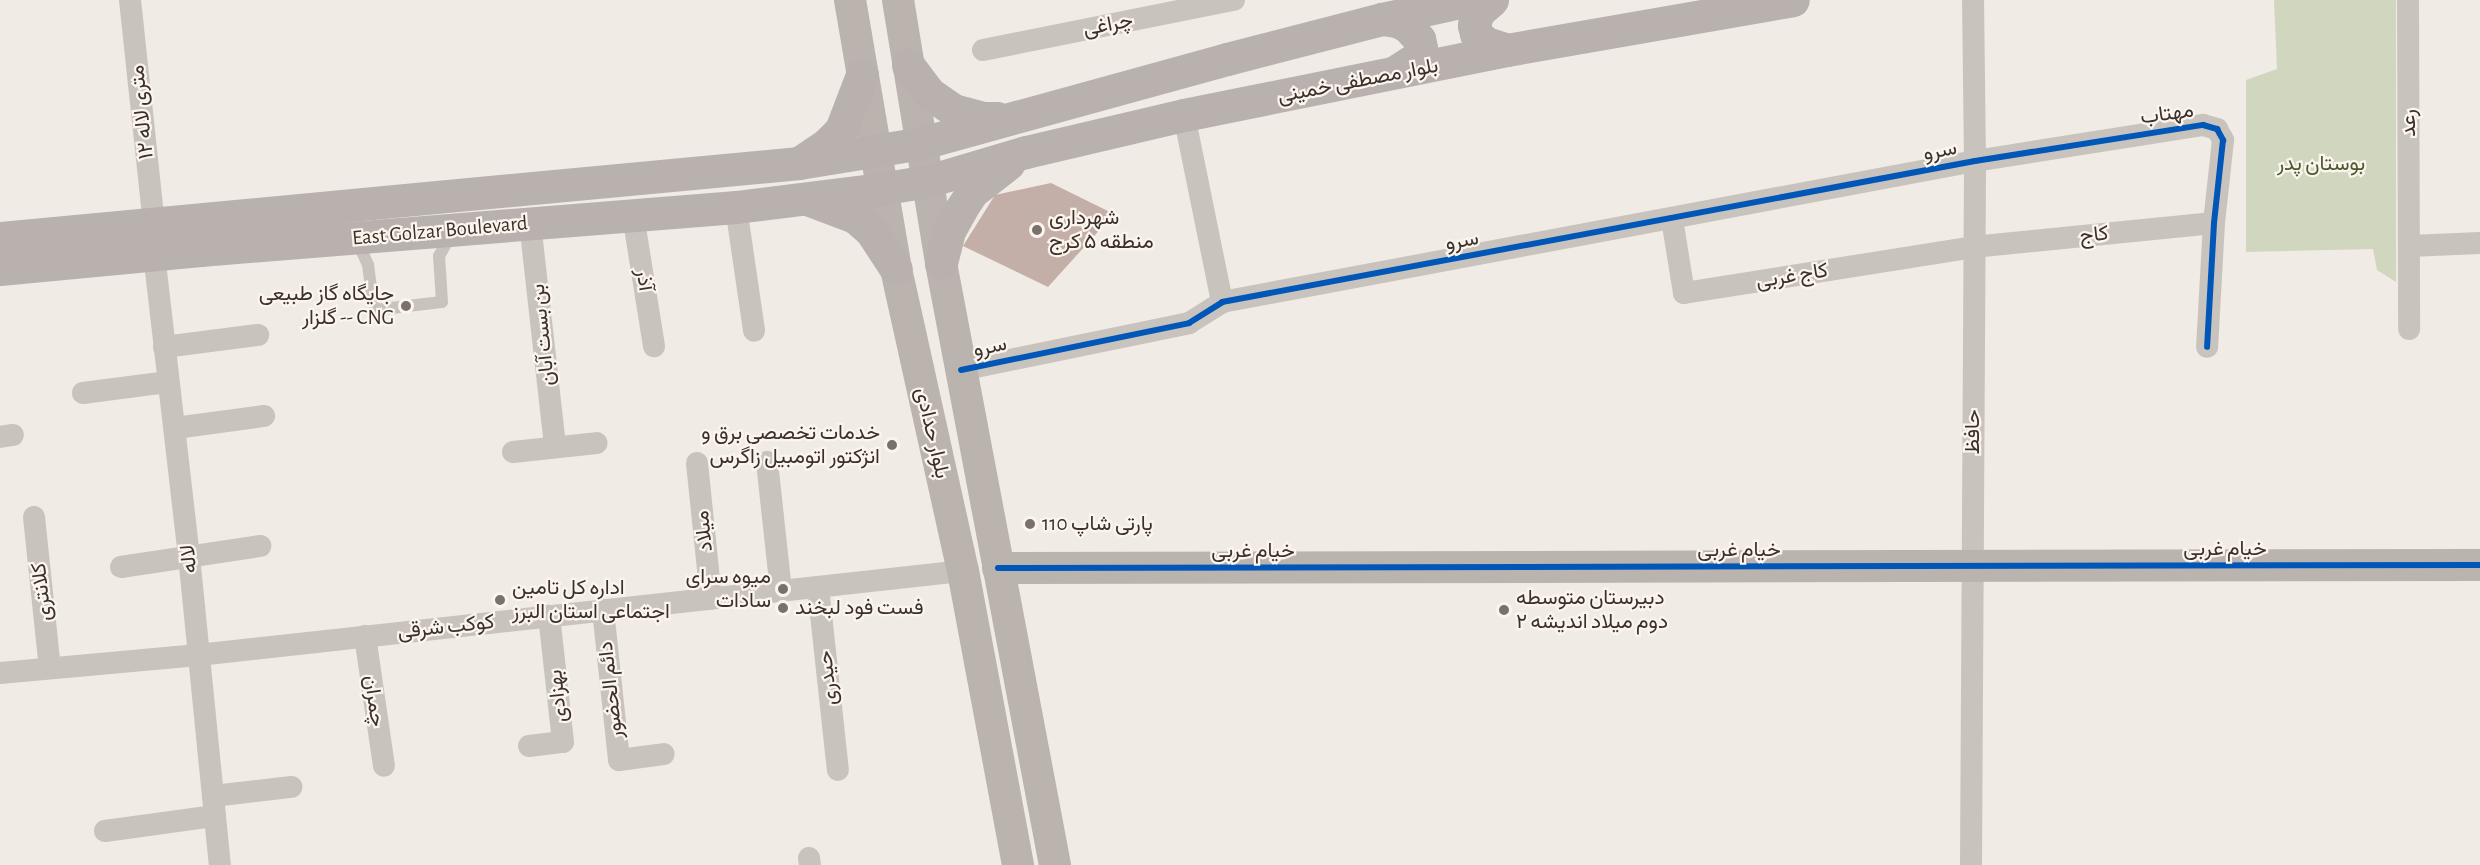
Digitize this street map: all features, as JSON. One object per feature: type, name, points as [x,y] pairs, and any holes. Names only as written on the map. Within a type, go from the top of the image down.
[{"type":"main road","name":"بلوار حدادی","points":[[850,0],[880,189],[963,571],[1018,865]]},
{"type":"main road","name":"بلوار حدادی","points":[[898,0],[940,263],[1055,865]]},
{"type":"main road","points":[[922,143],[1382,19],[1470,0]]},
{"type":"main road","points":[[1492,0],[1478,12],[1474,25],[1476,34],[1486,43],[1507,50]]},
{"type":"main road","name":"بلوار مصطفی خمینی","points":[[880,189],[928,181],[1026,152],[1184,115],[1507,50],[1793,0]]},
{"type":"main road","points":[[1382,19],[1397,21],[1407,26],[1419,39],[1421,48],[1418,57],[1395,72]]},
{"type":"main road","points":[[908,65],[929,93],[953,111],[983,118],[1020,117]]},
{"type":"main road","points":[[799,163],[827,144],[842,130],[862,75]]},
{"type":"main road","name":"East Golzar Boulevard","points":[[0,269],[154,239],[799,163],[922,143]]},
{"type":"main road","points":[[940,263],[949,231],[972,192],[988,177],[1026,152]]},
{"type":"main road","name":"East Golzar Boulevard","points":[[0,238],[356,237],[736,207],[880,189]]},
{"type":"main road","points":[[806,198],[855,217],[871,231],[896,269]]},
{"type":"main road","name":"خیام غربی","points":[[998,568],[2480,564]]},
{"type":"street","name":"۱۲ متری لاله","points":[[130,0],[154,239]]},
{"type":"street","name":"چراغی","points":[[983,50],[1234,0]]},
{"type":"street","name":"حافظ","points":[[1971,865],[1975,161],[1973,0]]},
{"type":"street","name":"رعد","points":[[2408,0],[2409,329]]},
{"type":"street","points":[[1184,115],[1222,302]]},
{"type":"street","name":"مهتاب","points":[[1975,161],[2203,125],[2217,129],[2223,140],[2214,224],[2206,347]]},
{"type":"street","name":"سرو","points":[[961,369],[1189,323],[1222,302],[1975,161]]},
{"type":"street","points":[[736,207],[754,331]]},
{"type":"street","name":"آذر","points":[[633,215],[654,346]]},
{"type":"street","name":"کاج غربی","points":[[1672,219],[1684,293],[1973,247]]},
{"type":"street","name":"بن بست آبان","points":[[530,223],[555,447]]},
{"type":"street","name":"کاج","points":[[1973,247],[2214,224]]},
{"type":"street","name":"لاله","points":[[154,239],[220,865]]},
{"type":"street","points":[[2410,246],[2480,243]]},
{"type":"street","points":[[164,347],[258,335]]},
{"type":"street","points":[[83,393],[168,382]]},
{"type":"street","points":[[175,428],[264,416]]},
{"type":"street","points":[[513,452],[597,442]]},
{"type":"street","points":[[767,462],[782,590]]},
{"type":"street","name":"میلاد","points":[[697,463],[711,598]]},
{"type":"street","name":"کلانتری","points":[[34,517],[50,668]]},
{"type":"street","points":[[121,567],[260,546]]},
{"type":"street","name":"کوکب شرقی","points":[[0,673],[198,655],[963,571]]},
{"type":"street","name":"حیدری","points":[[818,586],[838,770]]},
{"type":"street","name":"دائم الحضور","points":[[603,610],[619,760],[664,754]]},
{"type":"street","name":"بهزادی","points":[[529,746],[563,742],[549,616]]},
{"type":"street","name":"چمران","points":[[365,636],[384,766]]},
{"type":"street","points":[[105,831],[291,787]]},
{"type":"lane","points":[[356,237],[368,265],[374,310],[442,302],[439,256],[454,230]]},
{"type":"green space","name":"بوستان پدر","points":[[2274,0],[2396,0],[2396,282],[2377,270],[2373,249],[2246,252],[2246,80],[2277,69]]},
{"type":"building","name":"شهرداری منطقه ۵ کرج","points":[[1051,183],[1114,214],[1048,287],[963,246],[995,195]]},
{"type":"cycle path","points":[[961,370],[1189,323],[1222,302],[1975,161],[2203,125],[2217,129],[2223,140],[2214,223],[2207,347]]},
{"type":"cycle path","points":[[998,568],[2480,565]]},
{"type":"place","name":"شهرداری منطقه ۵ کرج","points":[[1037,230]]},
{"type":"place","name":"جایگاه گاز طبیعی گلزار -- CNG","points":[[406,306]]},
{"type":"place","name":"خدمات تخصصی برق و انژکتور اتومبیل زاگرس","points":[[892,445]]},
{"type":"place","name":"پارتی شاپ 110","points":[[1030,524]]},
{"type":"place","name":"میوه سرای سادات","points":[[783,589]]},
{"type":"place","name":"اداره کل تامین اجتماعی استان البرز","points":[[500,600]]},
{"type":"place","name":"فست فود لبخند","points":[[783,608]]},
{"type":"place","name":"دبیرستان متوسطه دوم میلاد اندیشه ۲","points":[[1504,610]]}]
